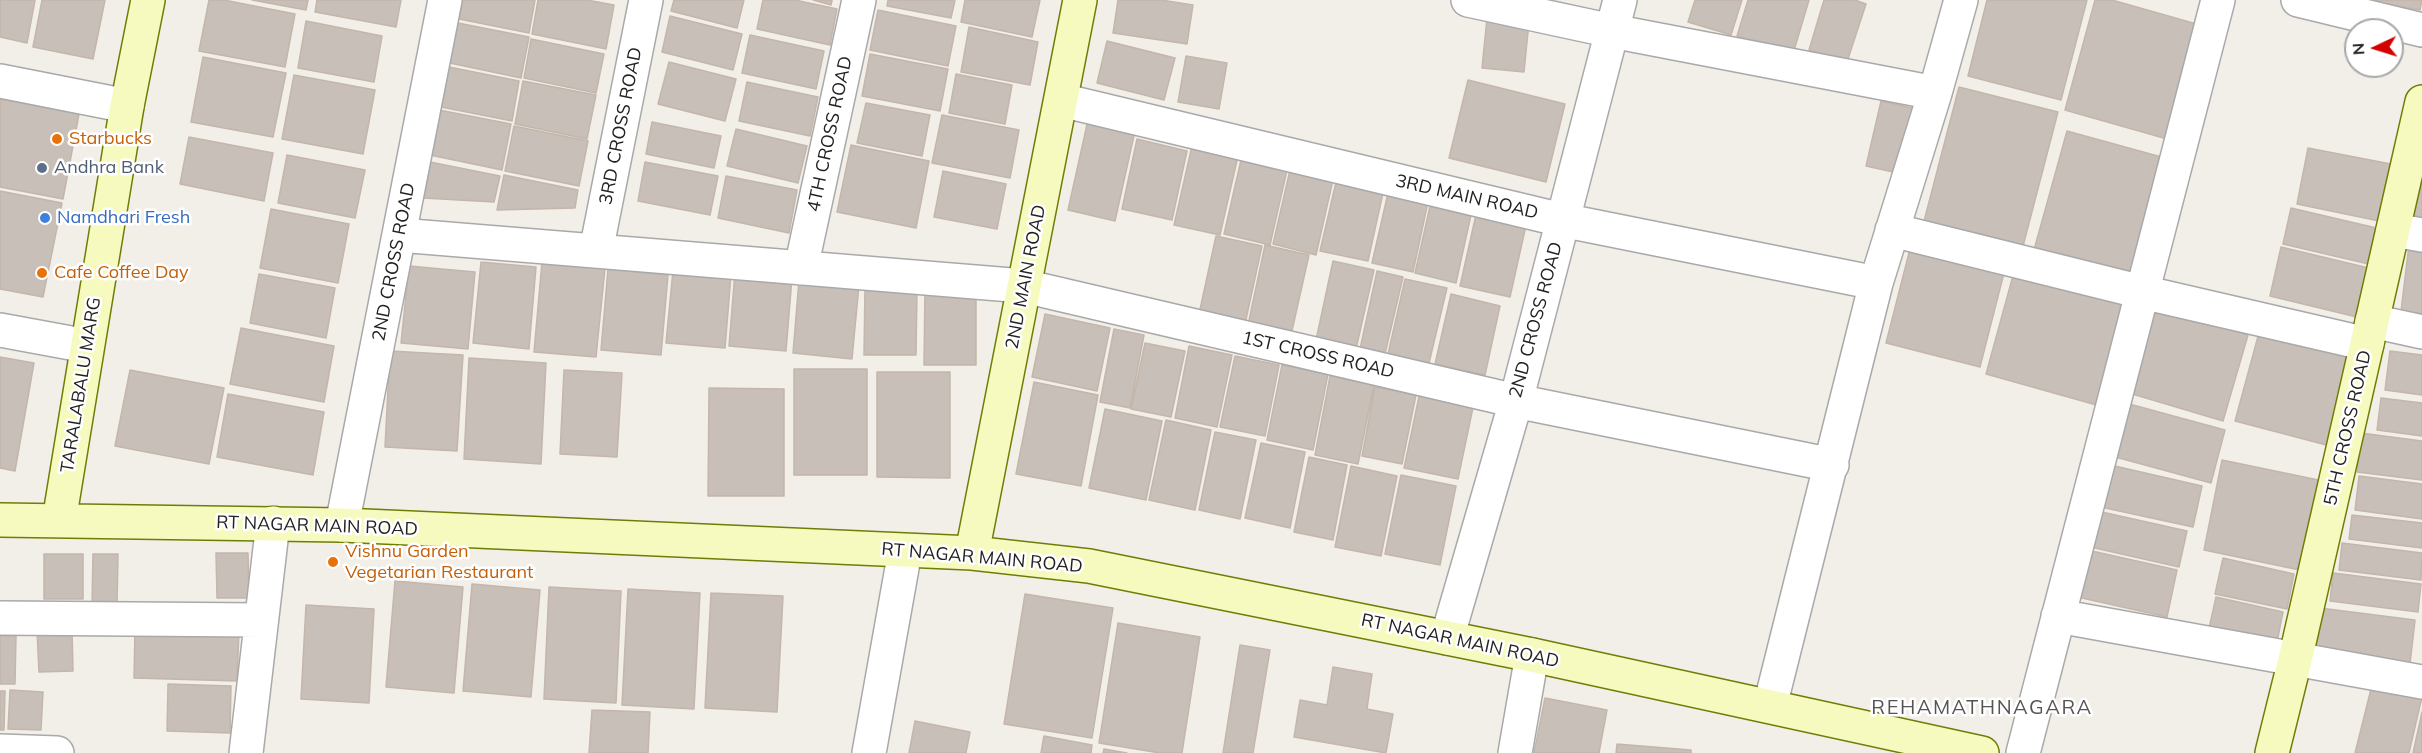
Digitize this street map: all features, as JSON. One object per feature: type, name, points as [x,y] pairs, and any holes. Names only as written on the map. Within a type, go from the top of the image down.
[{"type":"street","name":"TARALABALU MARG","points":[[59,521],[127,106],[148,0]]},
{"type":"street","name":"2ND CROSS ROAD","points":[[342,525],[445,0]]},
{"type":"street","name":"3RD CROSS ROAD","points":[[596,251],[646,0]]},
{"type":"street","name":"4TH CROSS ROAD","points":[[801,268],[859,0]]},
{"type":"street","name":"2ND MAIN ROAD","points":[[972,553],[1080,0]]},
{"type":"street","points":[[1468,0],[1616,15],[1935,93]]},
{"type":"street","points":[[1770,706],[1876,283],[1935,93],[1961,0]]},
{"type":"street","points":[[2023,753],[2218,0]]},
{"type":"street","points":[[2298,0],[2422,30]]},
{"type":"street","name":"2ND CROSS ROAD","points":[[1447,638],[1516,401],[1616,15]]},
{"type":"street","points":[[0,81],[127,106]]},
{"type":"street","name":"3RD MAIN ROAD","points":[[1061,100],[1562,220],[1876,283]]},
{"type":"street","name":"5TH CROSS ROAD","points":[[2272,753],[2370,333],[2408,232],[2422,102]]},
{"type":"street","points":[[1892,230],[2142,292],[2370,333],[2422,332]]},
{"type":"street","name":"1ST CROSS ROAD","points":[[399,235],[1024,286],[1516,401],[1832,465]]},
{"type":"street","points":[[0,330],[87,346]]},
{"type":"street","name":"RT NAGAR MAIN ROAD","points":[[0,520],[342,525],[972,553],[1089,566],[1532,655],[1982,753]]},
{"type":"street","points":[[246,753],[273,524]]},
{"type":"street","points":[[869,753],[904,551]]},
{"type":"street","points":[[2058,616],[2422,682]]},
{"type":"street","points":[[0,618],[260,620]]},
{"type":"street","points":[[1515,753],[1532,655]]},
{"type":"street","points":[[0,751],[57,753]]},
{"type":"building","points":[[0,0],[35,0],[27,43],[0,37]]},
{"type":"building","points":[[42,0],[105,0],[93,59],[33,47]]},
{"type":"building","points":[[209,0],[224,0],[295,14],[285,67],[199,51]]},
{"type":"building","points":[[252,0],[308,0],[306,10]]},
{"type":"building","points":[[317,0],[401,0],[396,27],[315,12]]},
{"type":"building","points":[[463,0],[535,0],[529,33],[459,19]]},
{"type":"building","points":[[538,0],[587,0],[614,5],[606,49],[532,34]]},
{"type":"building","points":[[674,0],[744,0],[737,28],[671,11]]},
{"type":"building","points":[[763,0],[795,0],[837,9],[830,45],[757,29]]},
{"type":"building","points":[[813,0],[832,0],[831,5]]},
{"type":"building","points":[[888,0],[955,0],[951,18],[887,6]]},
{"type":"building","points":[[965,0],[1040,0],[1032,37],[961,22]]},
{"type":"building","points":[[1118,0],[1161,0],[1193,5],[1187,44],[1113,33]]},
{"type":"building","points":[[1695,0],[1742,0],[1731,35],[1688,22]]},
{"type":"building","points":[[1748,0],[1809,0],[1793,54],[1737,36]]},
{"type":"building","points":[[1824,0],[1855,0],[1866,4],[1847,62],[1809,50]]},
{"type":"building","points":[[1987,0],[2087,0],[2061,100],[1968,76]]},
{"type":"building","points":[[2095,0],[2112,0],[2200,25],[2167,139],[2065,110]]},
{"type":"building","points":[[2362,0],[2422,0],[2420,10]]},
{"type":"building","points":[[878,10],[956,26],[948,66],[870,50]]},
{"type":"building","points":[[670,16],[742,34],[733,70],[662,52]]},
{"type":"building","points":[[1487,18],[1529,22],[1524,72],[1482,68]]},
{"type":"building","points":[[306,21],[382,36],[374,82],[298,68]]},
{"type":"building","points":[[453,22],[529,37],[521,78],[445,62]]},
{"type":"building","points":[[969,27],[1038,42],[1030,85],[961,72]]},
{"type":"building","points":[[750,35],[824,51],[816,89],[742,73]]},
{"type":"building","points":[[531,39],[604,54],[596,93],[524,78]]},
{"type":"building","points":[[1107,41],[1175,58],[1164,100],[1097,83]]},
{"type":"building","points":[[870,54],[948,69],[940,111],[862,96]]},
{"type":"building","points":[[1186,56],[1227,63],[1219,109],[1178,102]]},
{"type":"building","points":[[203,57],[286,73],[273,137],[191,122]]},
{"type":"building","points":[[669,62],[736,79],[725,121],[658,104]]},
{"type":"building","points":[[444,66],[519,81],[512,121],[436,106]]},
{"type":"building","points":[[956,74],[1012,85],[1005,124],[949,113]]},
{"type":"building","points":[[294,75],[375,90],[363,154],[282,139]]},
{"type":"building","points":[[1468,80],[1565,104],[1546,182],[1449,158]]},
{"type":"building","points":[[523,81],[596,95],[587,139],[515,124]]},
{"type":"building","points":[[747,82],[818,97],[810,136],[739,121]]},
{"type":"building","points":[[1959,87],[2058,112],[2022,250],[1923,225]]},
{"type":"building","points":[[0,99],[79,114],[63,199],[0,187]]},
{"type":"building","points":[[1881,101],[1916,109],[1902,174],[1866,166]]},
{"type":"building","points":[[866,103],[930,115],[922,156],[857,143]]},
{"type":"building","points":[[434,109],[511,124],[502,170],[425,154]]},
{"type":"building","points":[[942,115],[1019,130],[1010,178],[932,163]]},
{"type":"building","points":[[1088,120],[1135,131],[1115,221],[1068,210]]},
{"type":"building","points":[[652,122],[721,136],[714,168],[646,154]]},
{"type":"building","points":[[514,126],[588,141],[579,186],[505,171]]},
{"type":"building","points":[[736,129],[807,146],[798,183],[727,166]]},
{"type":"building","points":[[2067,131],[2165,158],[2132,277],[2034,250]]},
{"type":"building","points":[[189,137],[273,153],[264,201],[180,184]]},
{"type":"building","points":[[1137,139],[1187,151],[1172,220],[1122,209]]},
{"type":"building","points":[[851,145],[929,161],[916,228],[837,212]]},
{"type":"building","points":[[1192,146],[1238,156],[1220,235],[1174,225]]},
{"type":"building","points":[[2308,148],[2396,165],[2384,222],[2297,204]]},
{"type":"building","points":[[287,155],[365,170],[355,218],[278,203]]},
{"type":"building","points":[[1241,160],[1287,170],[1270,245],[1224,234]]},
{"type":"building","points":[[430,162],[500,176],[494,202],[423,198]]},
{"type":"building","points":[[645,162],[718,176],[710,215],[638,201]]},
{"type":"building","points":[[1290,170],[1333,180],[1316,255],[1273,244]]},
{"type":"building","points":[[2422,170],[2422,218],[2410,214]]},
{"type":"building","points":[[943,171],[1006,184],[997,229],[934,217]]},
{"type":"building","points":[[504,175],[578,190],[575,208],[497,210]]},
{"type":"building","points":[[726,176],[797,190],[789,233],[718,218]]},
{"type":"building","points":[[1336,182],[1383,193],[1368,261],[1320,251]]},
{"type":"building","points":[[0,191],[62,203],[43,297],[0,289]]},
{"type":"building","points":[[1388,193],[1428,202],[1413,272],[1372,263]]},
{"type":"building","points":[[1430,206],[1471,215],[1456,283],[1415,273]]},
{"type":"building","points":[[2291,208],[2385,230],[2377,266],[2283,244]]},
{"type":"building","points":[[271,209],[349,224],[338,283],[260,268]]},
{"type":"building","points":[[1477,210],[1527,221],[1510,297],[1460,286]]},
{"type":"building","points":[[1216,236],[1262,246],[1245,324],[1199,314]]},
{"type":"building","points":[[1265,245],[1309,255],[1291,335],[1248,325]]},
{"type":"building","points":[[1911,245],[2005,269],[1980,367],[1886,343]]},
{"type":"building","points":[[2409,245],[2422,246],[2422,314],[2401,311]]},
{"type":"building","points":[[2281,247],[2377,270],[2365,319],[2270,296]]},
{"type":"building","points":[[1333,261],[1374,270],[1356,349],[1316,340]]},
{"type":"building","points":[[481,262],[536,267],[529,349],[473,343]]},
{"type":"building","points":[[542,262],[605,268],[596,357],[534,352]]},
{"type":"building","points":[[409,266],[475,272],[468,349],[401,343]]},
{"type":"building","points":[[608,269],[668,275],[661,355],[601,350]]},
{"type":"building","points":[[673,270],[731,275],[725,348],[666,343]]},
{"type":"building","points":[[1377,271],[1403,277],[1385,354],[1360,349]]},
{"type":"building","points":[[735,272],[792,278],[786,351],[729,346]]},
{"type":"building","points":[[2014,272],[2128,304],[2100,406],[1986,374]]},
{"type":"building","points":[[259,274],[335,288],[326,338],[250,323]]},
{"type":"building","points":[[1405,279],[1447,288],[1429,363],[1388,354]]},
{"type":"building","points":[[799,280],[859,285],[852,359],[793,353]]},
{"type":"building","points":[[925,287],[976,287],[976,365],[924,365]]},
{"type":"building","points":[[865,288],[917,289],[916,355],[864,355]]},
{"type":"building","points":[[1451,294],[1500,306],[1485,375],[1435,364]]},
{"type":"building","points":[[2154,307],[2248,335],[2223,421],[2129,393]]},
{"type":"building","points":[[1045,314],[1110,328],[1097,391],[1032,377]]},
{"type":"building","points":[[241,328],[334,346],[324,402],[230,384]]},
{"type":"building","points":[[1114,329],[1144,335],[1130,408],[1100,402]]},
{"type":"building","points":[[2260,329],[2358,355],[2334,447],[2235,421]]},
{"type":"building","points":[[1145,343],[1185,351],[1171,417],[1131,409]]},
{"type":"building","points":[[1189,346],[1232,355],[1217,427],[1175,418]]},
{"type":"building","points":[[390,351],[463,355],[457,451],[385,447]]},
{"type":"building","points":[[2390,351],[2422,355],[2422,395],[2385,390]]},
{"type":"building","points":[[1235,356],[1279,365],[1265,436],[1220,427]]},
{"type":"building","points":[[0,357],[34,363],[15,471],[0,468]]},
{"type":"building","points":[[469,358],[546,363],[541,464],[464,459]]},
{"type":"building","points":[[1282,365],[1328,374],[1313,450],[1267,440]]},
{"type":"building","points":[[794,369],[867,369],[867,475],[794,475]]},
{"type":"building","points":[[130,370],[224,388],[209,464],[115,446]]},
{"type":"building","points":[[564,370],[622,373],[617,457],[560,454]]},
{"type":"building","points":[[877,372],[950,372],[950,478],[877,477]]},
{"type":"building","points":[[1330,376],[1374,385],[1358,464],[1315,455]]},
{"type":"building","points":[[1034,382],[1098,395],[1081,486],[1016,474]]},
{"type":"building","points":[[1375,387],[1416,395],[1402,464],[1362,456]]},
{"type":"building","points":[[1421,387],[1475,398],[1458,479],[1404,468]]},
{"type":"building","points":[[709,388],[784,389],[784,496],[708,496]]},
{"type":"building","points":[[228,394],[324,412],[313,475],[217,457]]},
{"type":"building","points":[[2381,398],[2422,403],[2422,436],[2377,430]]},
{"type":"building","points":[[2122,402],[2225,430],[2211,483],[2108,455]]},
{"type":"building","points":[[1105,409],[1162,421],[1146,500],[1089,488]]},
{"type":"building","points":[[1166,420],[1211,430],[1195,510],[1149,500]]},
{"type":"building","points":[[1215,432],[1256,440],[1240,519],[1199,510]]},
{"type":"building","points":[[2361,433],[2422,441],[2422,480],[2357,472]]},
{"type":"building","points":[[1261,443],[1305,452],[1290,528],[1245,518]]},
{"type":"building","points":[[1309,457],[1347,465],[1333,540],[1294,532]]},
{"type":"building","points":[[2222,460],[2328,482],[2309,572],[2204,550]]},
{"type":"building","points":[[2106,464],[2202,486],[2193,527],[2096,506]]},
{"type":"building","points":[[1351,466],[1397,476],[1381,556],[1335,547]]},
{"type":"building","points":[[1401,475],[1456,486],[1440,565],[1385,554]]},
{"type":"building","points":[[2359,476],[2422,484],[2422,519],[2355,510]]},
{"type":"building","points":[[2093,510],[2187,531],[2179,567],[2086,546]]},
{"type":"building","points":[[2352,515],[2422,523],[2422,548],[2349,539]]},
{"type":"building","points":[[2342,543],[2422,553],[2421,580],[2339,570]]},
{"type":"building","points":[[2083,549],[2177,570],[2167,617],[2073,596]]},
{"type":"building","points":[[216,553],[248,553],[249,598],[217,598]]},
{"type":"building","points":[[44,554],[83,554],[83,599],[44,599]]},
{"type":"building","points":[[93,554],[118,554],[117,605],[92,605]]},
{"type":"building","points":[[2223,558],[2294,574],[2287,609],[2215,594]]},
{"type":"building","points":[[2333,573],[2421,584],[2418,612],[2330,601]]},
{"type":"building","points":[[395,581],[463,587],[454,693],[386,687]]},
{"type":"building","points":[[472,584],[540,590],[531,697],[463,691]]},
{"type":"building","points":[[549,587],[621,591],[616,703],[544,699]]},
{"type":"building","points":[[628,589],[700,593],[694,709],[622,705]]},
{"type":"building","points":[[711,593],[783,596],[777,712],[705,708]]},
{"type":"building","points":[[1025,594],[1113,608],[1092,738],[1004,724]]},
{"type":"building","points":[[2216,597],[2283,612],[2276,647],[2208,633]]},
{"type":"building","points":[[306,605],[374,609],[369,703],[301,699]]},
{"type":"building","points":[[2320,608],[2415,620],[2410,664],[2314,651]]},
{"type":"building","points":[[1118,623],[1200,637],[1182,753],[1160,753],[1099,743]]},
{"type":"building","points":[[135,628],[239,631],[237,681],[134,678]]},
{"type":"building","points":[[72,630],[73,671],[39,672],[37,631]]},
{"type":"building","points":[[0,636],[16,636],[15,684],[0,684]]},
{"type":"building","points":[[1240,645],[1270,650],[1253,753],[1223,753]]},
{"type":"building","points":[[1333,667],[1372,674],[1367,709],[1393,714],[1386,753],[1294,737],[1300,700],[1327,705]]},
{"type":"building","points":[[168,684],[231,686],[230,733],[167,731]]},
{"type":"building","points":[[2372,685],[2422,697],[2409,753],[2355,753]]},
{"type":"building","points":[[10,690],[43,692],[41,730],[8,729]]},
{"type":"building","points":[[0,691],[5,691],[4,730],[0,730]]},
{"type":"building","points":[[1545,698],[1607,710],[1599,753],[1534,753]]},
{"type":"building","points":[[592,710],[650,712],[648,753],[589,753]]},
{"type":"building","points":[[2422,712],[2422,753],[2413,753]]},
{"type":"building","points":[[915,721],[970,732],[966,753],[909,753]]},
{"type":"building","points":[[1044,736],[1092,745],[1091,753],[1041,753]]},
{"type":"building","points":[[1617,744],[1691,750],[1691,753],[1616,753]]},
{"type":"building","points":[[1104,749],[1127,753],[1103,753]]},
{"type":"place","name":"Starbucks","points":[[57,139]]},
{"type":"place","name":"Andhra Bank","points":[[42,168]]},
{"type":"place","name":"Namdhari Fresh","points":[[45,218]]},
{"type":"place","name":"Cafe Coffee Day","points":[[42,273]]},
{"type":"place","name":"Vishnu Garden Vegetarian Restaurant","points":[[333,562]]},
{"type":"district","name":"REHAMATHNAGARA","points":[[1982,708]]}]
